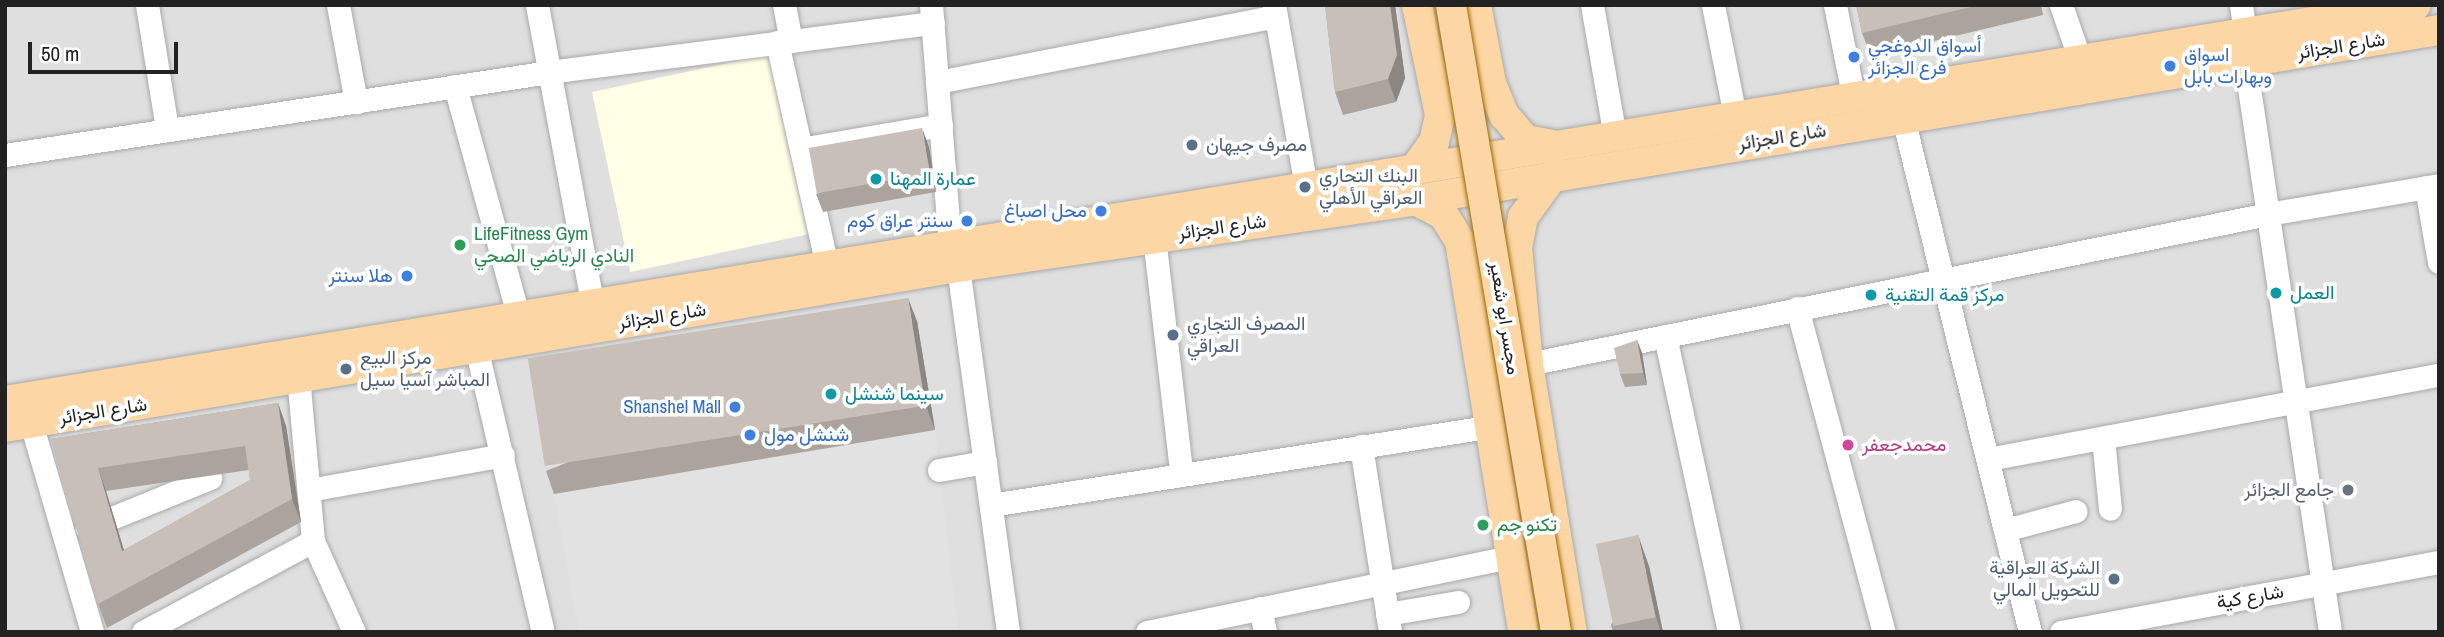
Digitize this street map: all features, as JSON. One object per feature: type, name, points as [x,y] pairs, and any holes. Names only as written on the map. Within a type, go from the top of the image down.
[{"type":"main road","points":[[1417,5],[1439,101],[1434,142],[1414,185],[1443,214],[1460,241],[1464,256],[1493,426],[1523,632]]},
{"type":"main road","name":"مجسر ابو شعير","points":[[1433,5],[1537,632]]},
{"type":"main road","name":"مجسر ابو شعير","points":[[1451,5],[1556,632]]},
{"type":"main road","points":[[1476,5],[1491,83],[1514,129],[1553,159],[1523,217],[1517,247],[1528,364],[1572,632]]},
{"type":"main road","name":"شارع الجزائر","points":[[1553,159],[1615,137],[2416,5]]},
{"type":"main road","name":"شارع الجزائر","points":[[5,401],[34,415],[102,398],[518,315],[592,303],[827,266],[954,257],[1154,237],[1553,159],[1903,118],[2244,33],[2439,30]]},
{"type":"main road","points":[[1439,101],[1456,118],[1474,118],[1486,104],[1491,83]]},
{"type":"main road","name":"شارع الجزائر","points":[[102,398],[298,376],[476,346],[954,257],[1306,187],[1414,185]]},
{"type":"main road","points":[[1464,256],[1471,230],[1491,220],[1510,231],[1517,247]]},
{"type":"street","points":[[147,5],[167,128]]},
{"type":"street","points":[[338,5],[356,102]]},
{"type":"street","points":[[537,5],[592,303]]},
{"type":"street","points":[[784,5],[784,41],[801,149],[827,266]]},
{"type":"street","points":[[1592,5],[1615,137]]},
{"type":"street","points":[[1713,5],[1735,116]]},
{"type":"street","points":[[1835,5],[1854,99]]},
{"type":"street","points":[[2061,5],[2080,60]]},
{"type":"street","points":[[937,82],[1275,11],[1306,187]]},
{"type":"street","points":[[5,155],[167,128],[549,72],[784,41],[932,14],[954,257],[1008,632]]},
{"type":"street","points":[[2244,33],[2330,632]]},
{"type":"street","points":[[456,86],[518,315]]},
{"type":"street","points":[[1903,118],[2030,632]]},
{"type":"street","points":[[801,149],[941,125]]},
{"type":"street","points":[[1528,364],[2268,214],[2432,186],[2439,262]]},
{"type":"street","points":[[1154,237],[1181,472]]},
{"type":"street","points":[[1797,308],[1884,632]]},
{"type":"street","points":[[1665,336],[1729,632]]},
{"type":"street","points":[[476,346],[543,632]]},
{"type":"street","points":[[1987,460],[2439,375]]},
{"type":"street","points":[[298,376],[313,541],[355,632]]},
{"type":"street","points":[[34,415],[63,537],[92,632]]},
{"type":"street","points":[[991,505],[1181,472],[1493,426]]},
{"type":"street","points":[[2103,438],[2110,509]]},
{"type":"street","points":[[1361,446],[1389,623],[1458,602]]},
{"type":"street","points":[[309,490],[503,454]]},
{"type":"street","points":[[939,470],[985,462]]},
{"type":"street","points":[[63,537],[210,478]]},
{"type":"street","points":[[2005,530],[2076,512]]},
{"type":"street","points":[[143,632],[313,541]]},
{"type":"street","points":[[1147,632],[1513,556]]},
{"type":"street","name":"شارع كية","points":[[2061,632],[2439,562]]},
{"type":"street","points":[[1260,608],[1265,632]]},
{"type":"shaded area","points":[[5,5],[2439,5],[2439,632],[5,632]]},
{"type":"shaded area","points":[[771,54],[809,234],[630,272],[592,92]]},
{"type":"shaded area","points":[[935,430],[958,632],[579,632],[554,494]]},
{"type":"building","points":[[1325,5],[1390,5],[1397,55],[1388,79],[1335,92]]},
{"type":"building","points":[[1856,5],[1979,5],[1862,33]]},
{"type":"building","points":[[922,128],[930,173],[817,193],[809,148]]},
{"type":"building","name":"Shanshel Mall","points":[[908,298],[925,406],[545,466],[528,358]]},
{"type":"building","points":[[1637,340],[1643,373],[1620,374],[1614,348]]},
{"type":"building","points":[[278,403],[292,499],[98,604],[51,439]],"holes":[[[245,446],[250,480],[122,551],[98,468]]]},
{"type":"building","points":[[1638,535],[1655,617],[1613,626],[1596,544]]},
{"type":"place","name":"أسواق الدوغجي فرع الجزائر","points":[[1854,57]]},
{"type":"place","name":"اسواق وبهارات بابل","points":[[2170,66]]},
{"type":"place","name":"مصرف جيهان","points":[[1192,145]]},
{"type":"place","name":"عمارة المهنا","points":[[876,179]]},
{"type":"place","name":"البنك التجاري العراقي الأهلي","points":[[1305,187]]},
{"type":"place","name":"محل اصباغ","points":[[1101,211]]},
{"type":"place","name":"سنتر عراق كوم","points":[[967,221]]},
{"type":"place","name":"LifeFitness Gym النادي الرياضي الصحي","points":[[460,245]]},
{"type":"place","name":"هلا سنتر","points":[[407,276]]},
{"type":"place","name":"العمل","points":[[2276,293]]},
{"type":"place","name":"مركز قمة التقنية","points":[[1871,295]]},
{"type":"place","name":"المصرف التجاري العراقي","points":[[1173,335]]},
{"type":"place","name":"مركز البيع المباشر آسيا سيل","points":[[346,369]]},
{"type":"place","name":"سينما شنشل","points":[[831,394]]},
{"type":"place","name":"Shanshel Mall","points":[[735,407]]},
{"type":"place","name":"شنشل مول","points":[[750,435]]},
{"type":"place","name":"محمدجعفر","points":[[1848,445]]},
{"type":"place","name":"جامع الجزائر","points":[[2348,490]]},
{"type":"place","name":"تكنو جم","points":[[1483,525]]},
{"type":"place","name":"الشركة العراقية للتحويل المالي","points":[[2114,579]]}]
